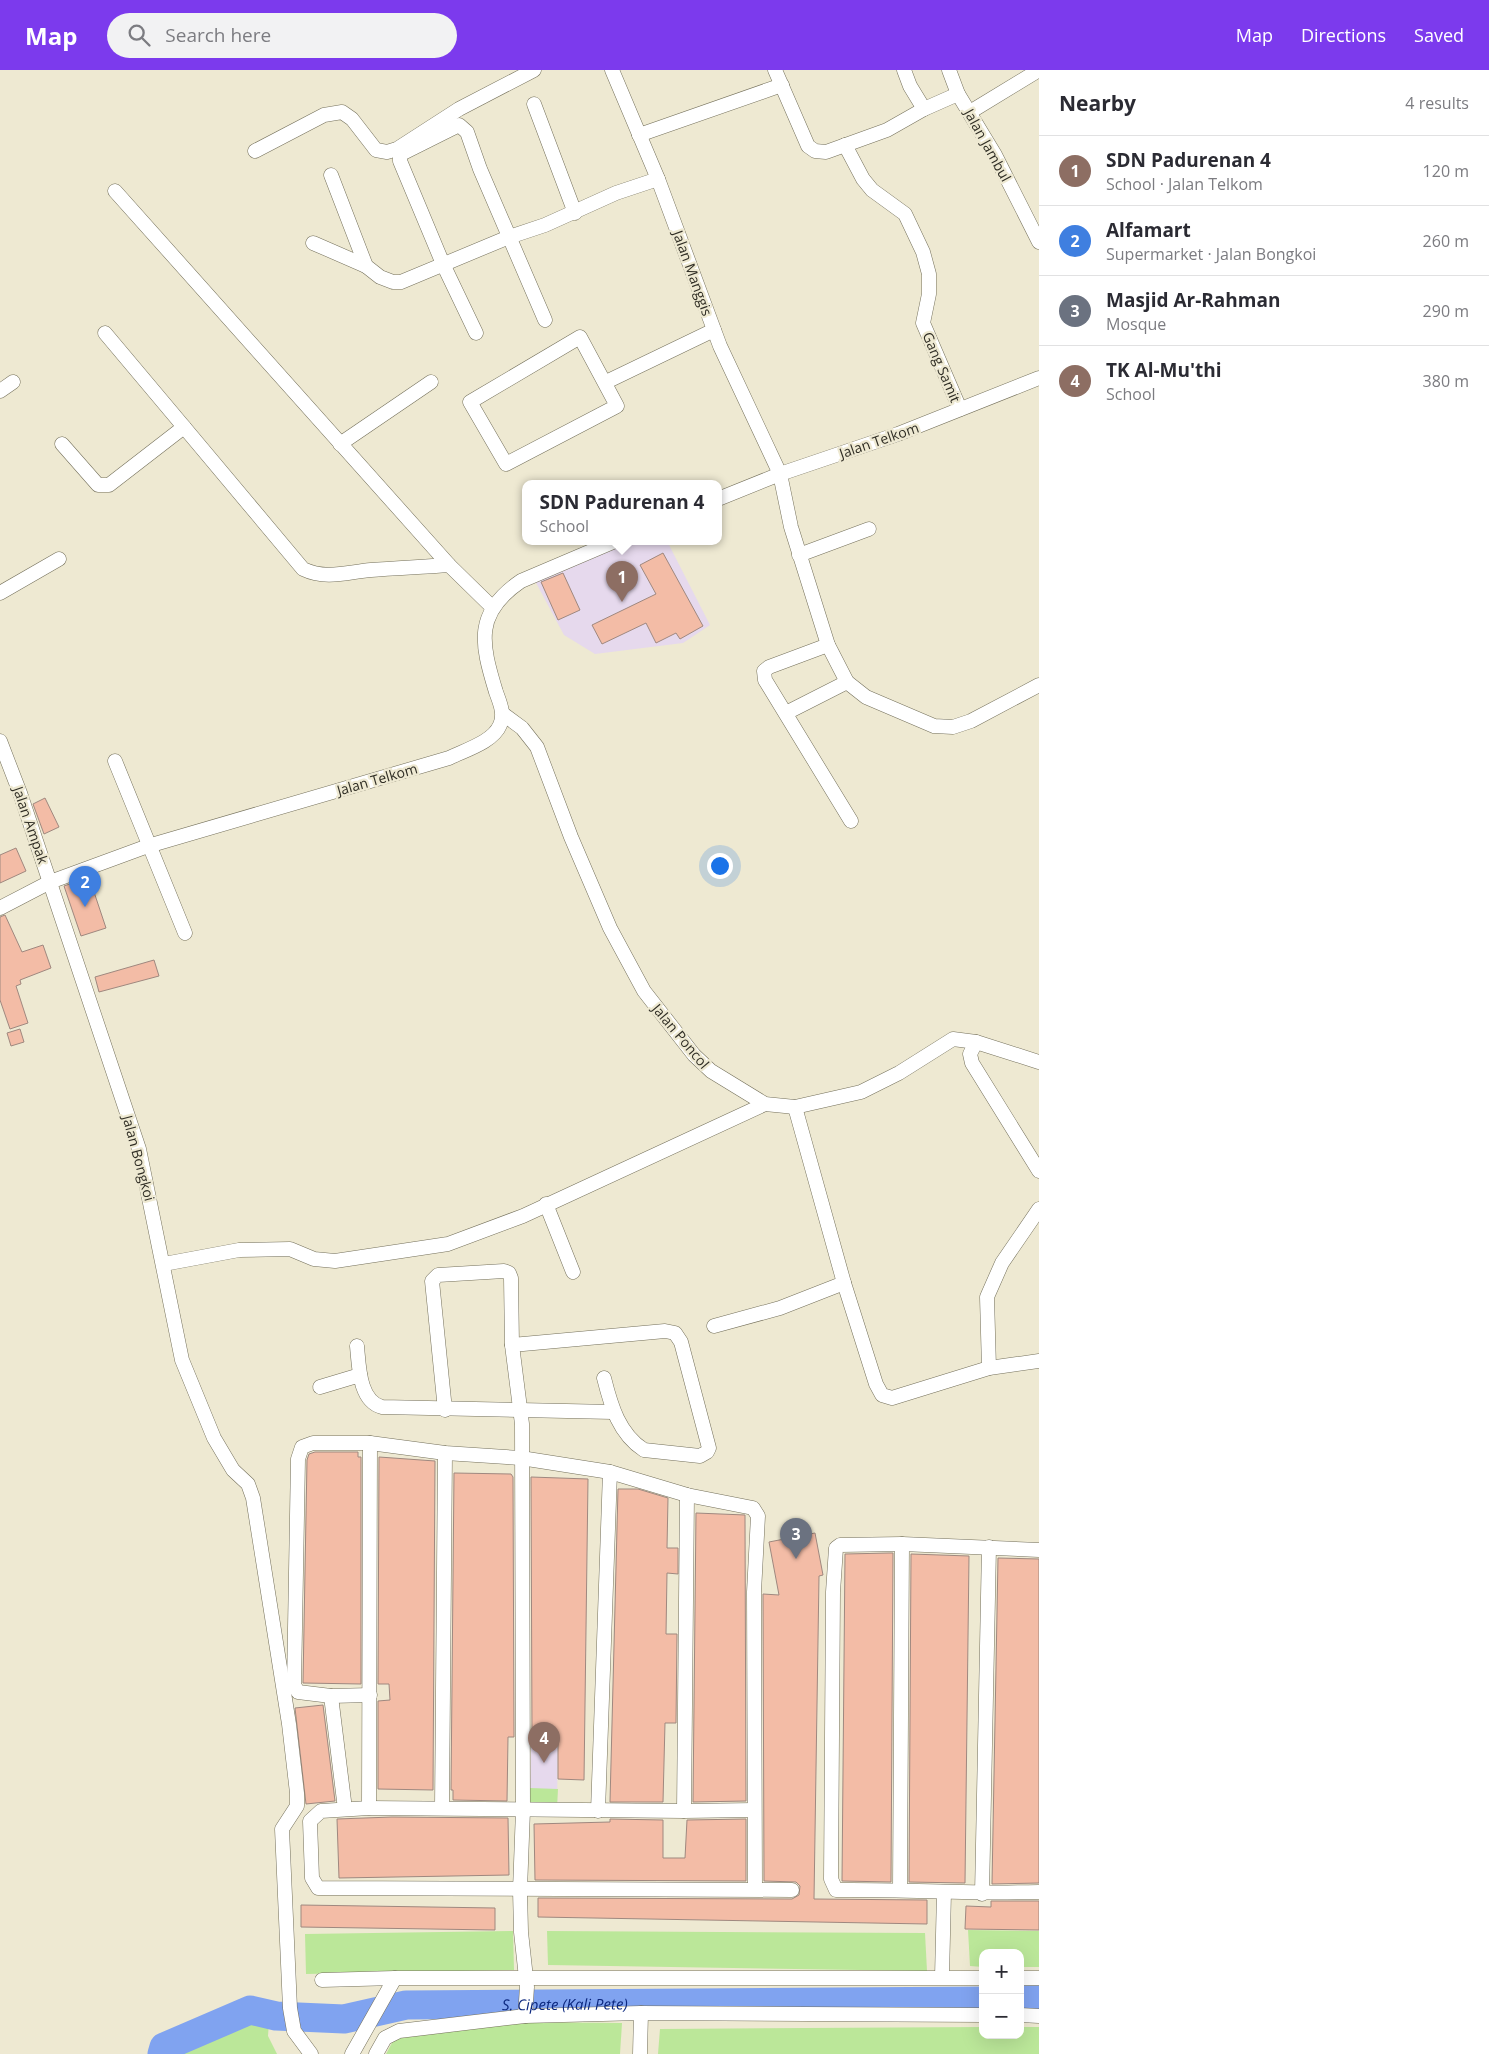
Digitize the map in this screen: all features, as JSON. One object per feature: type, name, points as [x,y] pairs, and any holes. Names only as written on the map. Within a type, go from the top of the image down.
[{"type":"street","points":[[255,151],[324,115],[342,112],[352,119],[376,150],[387,152],[397,149],[459,109],[534,70]]},
{"type":"street","name":"Jalan Manggis","points":[[612,70],[658,179],[714,330],[780,474],[799,555],[828,645],[847,682]]},
{"type":"street","name":"Jalan Jambul","points":[[775,70],[808,146],[815,151],[826,152],[887,130],[924,109],[958,94],[970,112],[1039,242]]},
{"type":"street","points":[[904,70],[910,86],[924,109]]},
{"type":"street","points":[[949,70],[958,94]]},
{"type":"street","points":[[970,112],[1039,70]]},
{"type":"street","points":[[639,135],[782,85]]},
{"type":"street","points":[[534,104],[575,213]]},
{"type":"street","points":[[476,333],[443,264],[401,167],[400,157],[459,124],[467,132],[480,169],[545,320]]},
{"type":"street","name":"Gang Samit","points":[[845,145],[868,184],[905,214],[923,252],[929,284],[923,323],[960,409]]},
{"type":"street","points":[[331,175],[366,266]]},
{"type":"street","points":[[313,243],[366,266],[380,277],[393,282],[401,282],[509,237],[575,213],[616,193],[658,179]]},
{"type":"street","points":[[115,191],[449,565],[492,607]]},
{"type":"street","points":[[606,382],[714,330]]},
{"type":"street","points":[[105,333],[303,569],[312,574],[348,575],[369,570],[449,565]]},
{"type":"street","points":[[580,337],[606,382],[617,406],[506,464],[470,402],[580,337]]},
{"type":"street","name":"Jalan Telkom","points":[[722,497],[780,474],[898,434],[1039,378]]},
{"type":"street","points":[[0,392],[14,382]]},
{"type":"street","points":[[340,444],[430,382]]},
{"type":"street","points":[[62,444],[98,485],[108,485],[184,427]]},
{"type":"street","points":[[799,555],[869,529]]},
{"type":"street","points":[[503,714],[488,664],[485,628],[492,607],[507,590],[521,581],[606,545]]},
{"type":"street","points":[[0,594],[59,559]]},
{"type":"street","points":[[828,645],[764,671],[765,680],[851,821]]},
{"type":"street","points":[[786,713],[847,682],[866,696],[934,726],[953,727],[971,721],[1039,685]]},
{"type":"street","name":"Jalan Telkom","points":[[0,908],[50,882],[148,846],[449,758],[492,736],[500,726],[503,714]]},
{"type":"street","name":"Jalan Poncol","points":[[503,714],[522,728],[537,746],[571,837],[610,928],[644,991],[694,1055],[711,1071],[765,1104],[795,1107],[861,1092],[954,1039],[976,1042],[1039,1062]]},
{"type":"street","name":"Jalan Ampak","points":[[0,741],[50,882]]},
{"type":"street","points":[[115,761],[148,846],[185,932]]},
{"type":"street","name":"Jalan Bongkoi","points":[[50,882],[139,1149],[164,1264],[182,1360],[214,1438],[233,1470],[248,1484],[253,1498],[289,1724],[297,1793],[297,1806],[282,1829],[290,2008],[294,2030],[311,2054]]},
{"type":"street","points":[[976,1042],[970,1054],[972,1063],[1039,1171]]},
{"type":"street","points":[[164,1264],[239,1250],[290,1249],[314,1259],[335,1261],[448,1244],[523,1216],[765,1104]]},
{"type":"street","points":[[795,1107],[844,1283],[876,1384],[882,1395],[892,1398],[989,1368],[1039,1361]]},
{"type":"street","points":[[546,1204],[573,1272]]},
{"type":"street","points":[[989,1368],[987,1297],[1002,1263],[1039,1209]]},
{"type":"street","points":[[445,1410],[432,1282],[435,1277],[504,1271],[509,1273],[511,1278],[512,1345],[521,1417],[523,1810],[520,1890],[526,2012]]},
{"type":"street","points":[[714,1326],[780,1308],[844,1283]]},
{"type":"street","points":[[512,1345],[666,1330],[675,1334],[681,1342],[709,1448],[707,1452],[700,1456],[644,1450],[629,1439],[613,1412],[604,1378]]},
{"type":"street","points":[[357,1346],[360,1375],[368,1400],[374,1405],[521,1417],[613,1412]]},
{"type":"street","points":[[320,1387],[360,1375]]},
{"type":"street","points":[[370,1695],[331,1696],[298,1692],[294,1685],[298,1458],[302,1447],[313,1443],[370,1443],[445,1453],[521,1454],[610,1472],[686,1495],[754,1508],[758,1516],[754,1592],[754,1888]]},
{"type":"street","points":[[369,1808],[370,1443]]},
{"type":"street","points":[[442,1808],[445,1453]]},
{"type":"street","points":[[598,1811],[610,1472]]},
{"type":"street","points":[[684,1811],[686,1495]]},
{"type":"street","points":[[900,1890],[902,1544]]},
{"type":"street","points":[[1039,1550],[902,1544],[840,1545],[834,1552],[831,1879],[836,1890],[900,1890],[982,1894],[1039,1892]]},
{"type":"street","points":[[982,1894],[989,1547]]},
{"type":"street","points":[[331,1696],[345,1809]]},
{"type":"street","points":[[754,1810],[598,1811],[369,1808],[321,1811],[310,1821],[312,1878],[318,1888],[520,1890],[754,1888],[792,1890]]},
{"type":"street","points":[[942,1977],[944,1892]]},
{"type":"street","points":[[352,2054],[386,1997],[395,1978]]},
{"type":"street","points":[[322,1980],[395,1978],[526,1984],[979,1978]]},
{"type":"street","points":[[1024,1978],[1039,1978]]},
{"type":"street","points":[[376,2054],[386,2038],[399,2031],[526,2012],[979,2015]]},
{"type":"street","points":[[640,2054],[641,2013]]},
{"type":"street","points":[[1024,2015],[1039,2016]]},
{"type":"shaded area","points":[[615,545],[669,545],[710,625],[683,643],[595,654],[564,635],[534,579]]},
{"type":"shaded area","points":[[531,1737],[558,1738],[557,1808],[530,1807]]},
{"type":"green space","points":[[530,1788],[558,1789],[557,1808],[530,1807]]},
{"type":"green space","points":[[968,1930],[1039,1931],[1039,1967],[1024,1967],[1024,1949],[979,1949],[979,1967],[970,1966]]},
{"type":"green space","points":[[513,1931],[514,1970],[306,1974],[305,1934]]},
{"type":"green space","points":[[547,1931],[925,1933],[927,1971],[548,1965]]},
{"type":"green space","points":[[252,2015],[269,2022],[268,2036],[277,2054],[168,2054],[168,2051]]},
{"type":"green space","points":[[499,2022],[622,2023],[620,2054],[386,2054],[394,2039]]},
{"type":"green space","points":[[979,2027],[979,2039],[1024,2039],[1024,2027],[1039,2027],[1039,2054],[658,2054],[660,2029]]},
{"type":"building","points":[[663,553],[703,626],[680,639],[676,633],[656,643],[646,623],[602,644],[592,625],[656,594],[640,565]]},
{"type":"building","points":[[563,573],[580,610],[558,620],[541,582]]},
{"type":"building","points":[[45,798],[59,827],[44,834],[33,804]]},
{"type":"building","points":[[16,848],[26,871],[0,883],[0,855]]},
{"type":"building","points":[[89,877],[106,928],[81,936],[64,886]]},
{"type":"building","points":[[5,915],[22,952],[43,945],[51,968],[20,980],[21,984],[16,986],[28,1023],[10,1029],[0,1000],[0,917]]},
{"type":"building","points":[[154,960],[159,976],[99,992],[95,977]]},
{"type":"building","points":[[20,1029],[24,1042],[11,1046],[7,1033]]},
{"type":"building","points":[[315,1452],[358,1452],[358,1457],[361,1457],[361,1684],[303,1683],[307,1460],[309,1454]]},
{"type":"building","points":[[379,1457],[435,1461],[433,1790],[378,1789],[378,1701],[390,1700],[389,1684],[378,1684]]},
{"type":"building","points":[[454,1473],[511,1474],[513,1477],[514,1737],[508,1737],[507,1801],[453,1800],[453,1790],[451,1790]]},
{"type":"building","points":[[531,1477],[588,1479],[584,1780],[558,1779],[558,1740],[532,1737]]},
{"type":"building","points":[[618,1489],[638,1489],[668,1498],[667,1548],[678,1548],[678,1574],[667,1573],[666,1634],[677,1634],[676,1723],[665,1723],[663,1802],[610,1802]]},
{"type":"building","points":[[696,1513],[745,1515],[746,1801],[693,1802]]},
{"type":"building","points":[[815,1533],[823,1575],[819,1576],[814,1899],[927,1900],[927,1924],[538,1917],[538,1898],[792,1899],[799,1895],[800,1886],[796,1882],[764,1881],[763,1594],[779,1595],[769,1542]]},
{"type":"building","points":[[893,1553],[891,1882],[842,1881],[845,1554]]},
{"type":"building","points":[[911,1554],[969,1556],[965,1883],[909,1882]]},
{"type":"building","points":[[998,1558],[1039,1559],[1039,1883],[992,1884]]},
{"type":"building","points":[[323,1705],[335,1801],[306,1804],[295,1708]]},
{"type":"building","points":[[392,1817],[508,1818],[509,1875],[339,1878],[337,1819]]},
{"type":"building","points":[[610,1819],[663,1820],[663,1858],[685,1858],[687,1820],[746,1819],[746,1881],[535,1880],[534,1824],[610,1822]]},
{"type":"building","points":[[991,1901],[1039,1901],[1039,1930],[965,1929],[966,1906],[991,1907]]},
{"type":"building","points":[[301,1905],[495,1908],[495,1930],[301,1927]]},
{"type":"waterway","name":"S. Cipete (Kali Pete)","points":[[1024,2000],[1039,2000]]},
{"type":"waterway","name":"S. Cipete (Kali Pete)","points":[[162,2054],[164,2047],[250,2010],[276,2016],[344,2019],[406,2005],[979,2001]]},
{"type":"place","name":"SDN Padurenan 4","points":[[622,602]]},
{"type":"place","name":"Alfamart","points":[[85,907]]},
{"type":"place","name":"Masjid Ar-Rahman","points":[[796,1559]]},
{"type":"place","name":"TK Al-Mu'thi","points":[[544,1763]]}]
